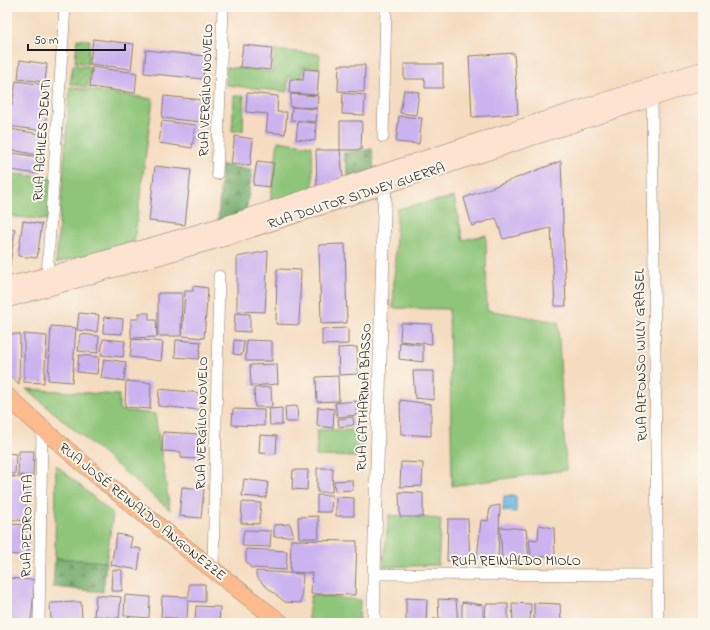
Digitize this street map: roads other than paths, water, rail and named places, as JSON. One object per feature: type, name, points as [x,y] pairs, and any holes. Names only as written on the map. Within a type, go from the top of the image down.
[{"type":"main road","name":"RUA DOUTOR SIDNEY GUERRA","points":[[650,93],[703,68]]},
{"type":"main road","name":"RUA DOUTOR SIDNEY GUERRA","points":[[7,285],[47,275],[385,178],[650,93],[703,82]]},
{"type":"main road","name":"RUA DOUTOR SIDNEY GUERRA","points":[[7,300],[211,243],[385,178]]},
{"type":"main road","name":"RUA JOSÉ REINALDO ANGONEZZE","points":[[7,396],[42,429],[281,623]]},
{"type":"street","name":"RUA ACHILES DENTI","points":[[47,275],[65,7]]},
{"type":"street","name":"RUA VERGÍLIO NOVELO","points":[[217,174],[223,7]]},
{"type":"street","points":[[383,138],[386,7]]},
{"type":"street","name":"RUA ALFONSO WILLY GRASEL","points":[[650,93],[658,623]]},
{"type":"street","name":"RUA CATHARINA BASSO","points":[[374,623],[374,574],[385,178]]},
{"type":"street","name":"RUA VERGÍLIO NOVELO","points":[[213,569],[219,276]]},
{"type":"street","name":"RUA PEDRO AITA","points":[[39,623],[42,429]]},
{"type":"street","name":"RUA REINALDO MIOLO","points":[[374,574],[657,575]]},
{"type":"water","points":[[504,496],[516,496],[516,512],[503,511]]}]
